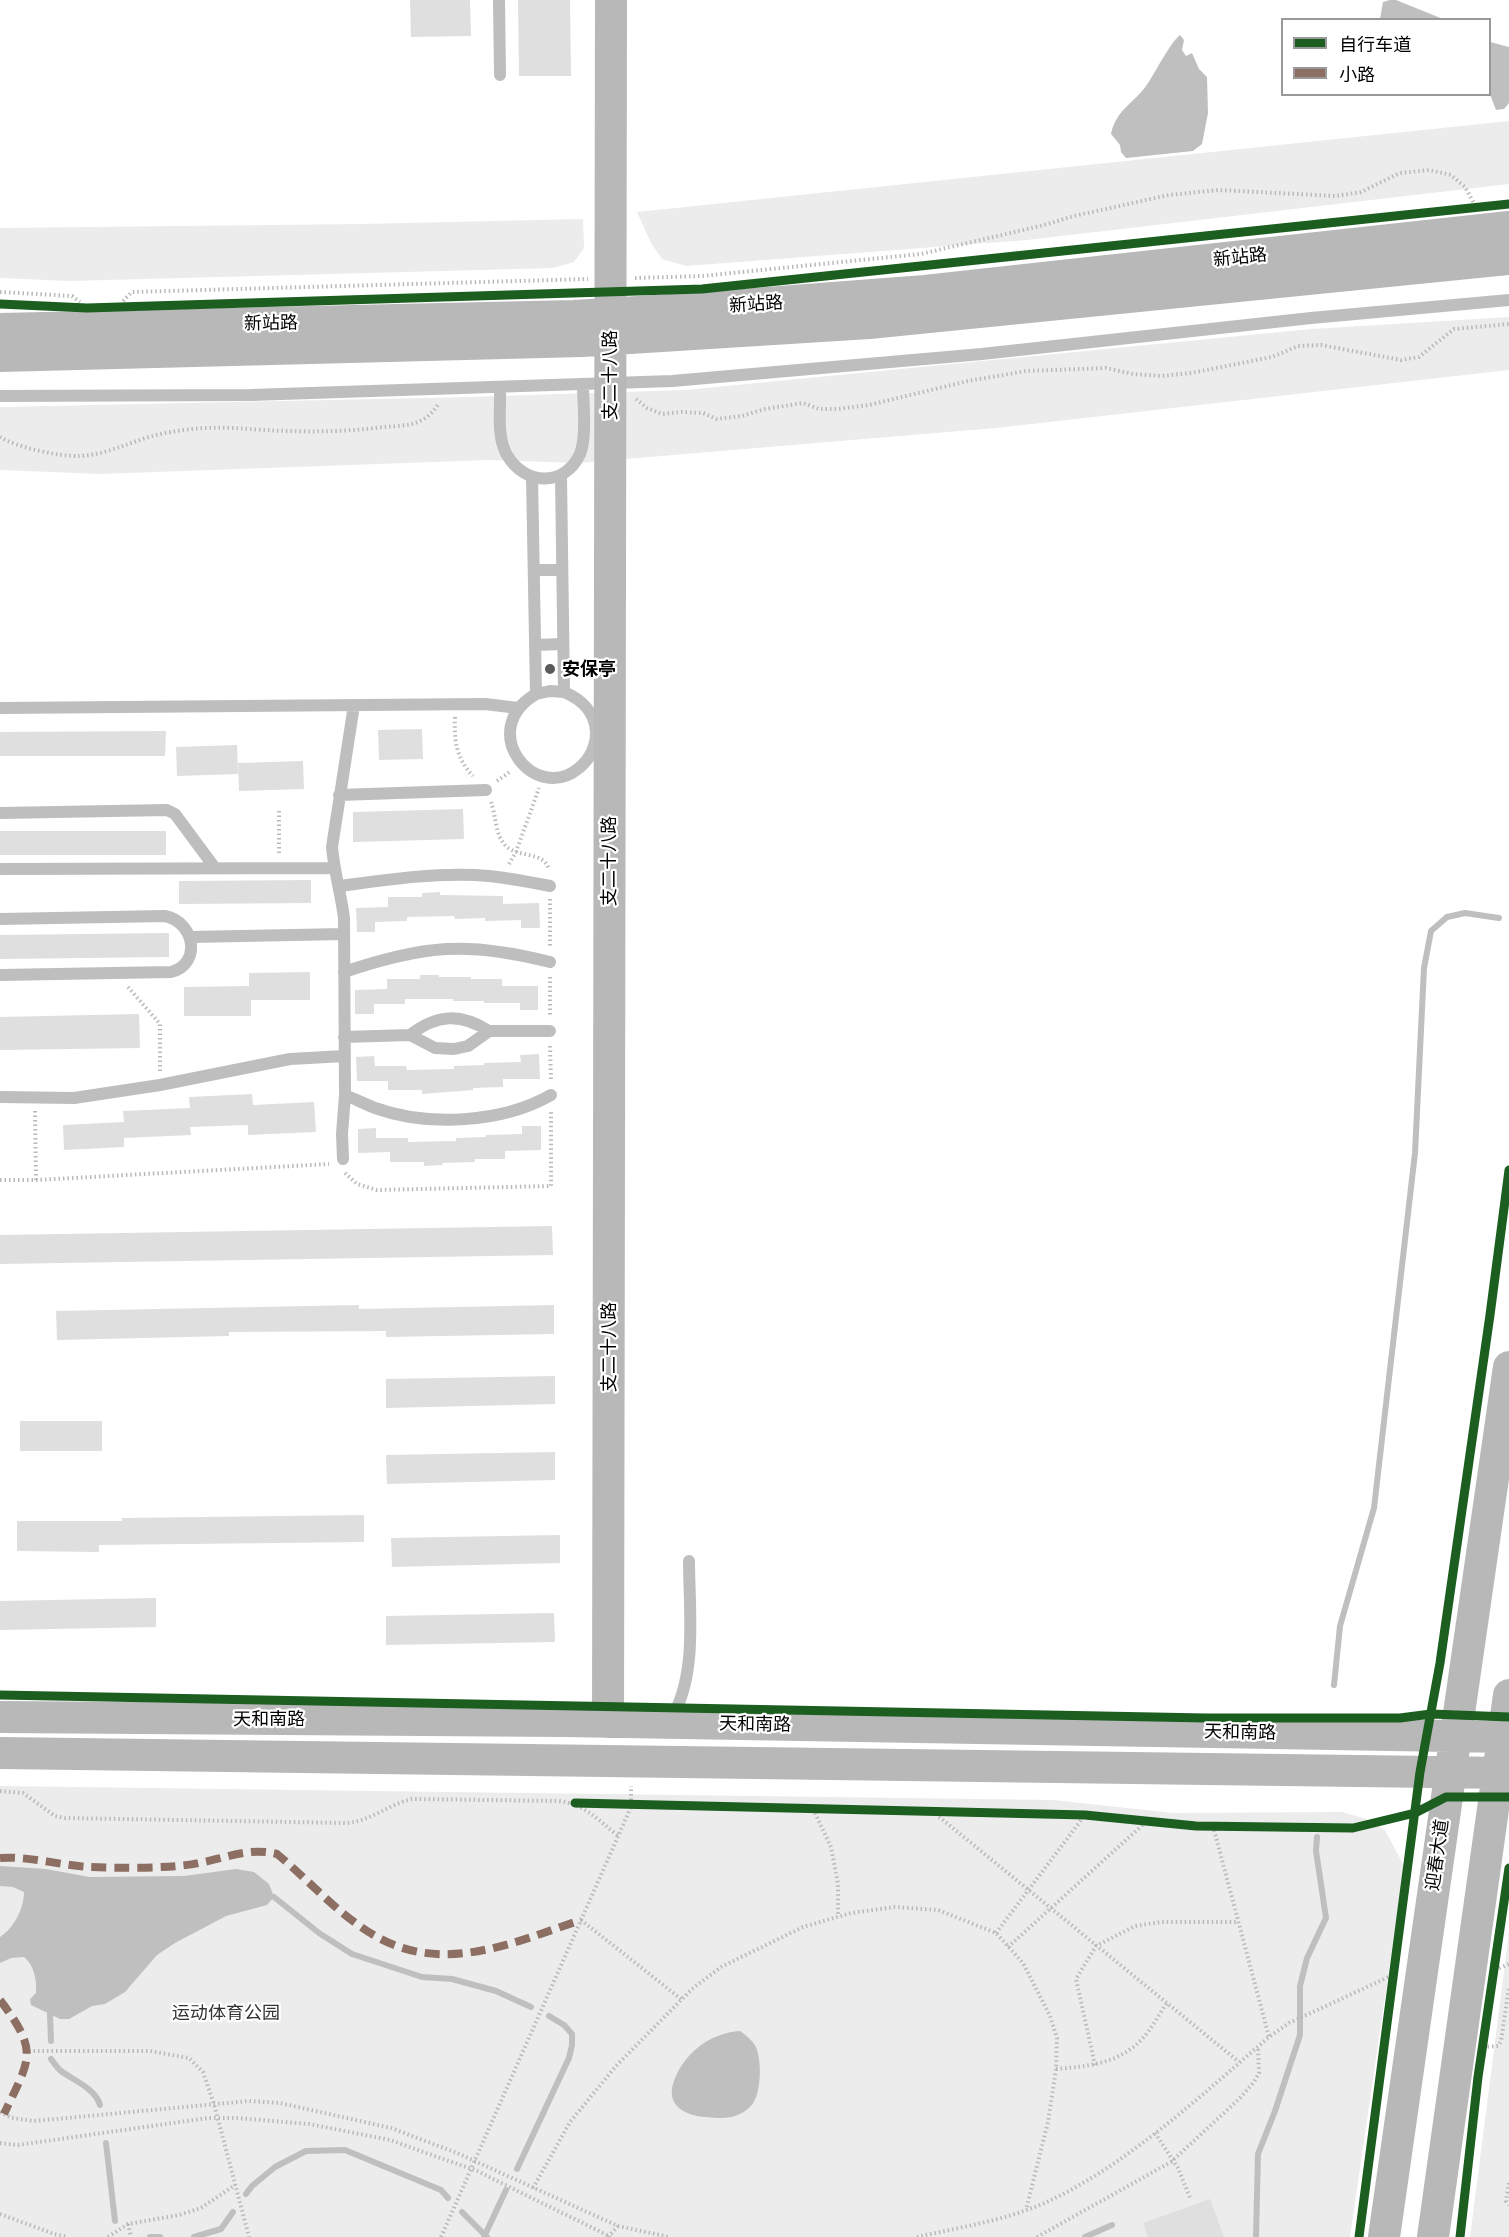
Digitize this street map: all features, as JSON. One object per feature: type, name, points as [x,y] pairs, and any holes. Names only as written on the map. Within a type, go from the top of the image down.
[{"type":"street","name":"支二十八路","points":[[608,1722],[605,384],[610,326],[611,0]]},
{"type":"street","name":"新站路","points":[[0,329],[574,316],[610,326],[925,291],[1498,217]]},
{"type":"street","name":"新站路","points":[[0,356],[610,326],[868,323],[1509,259]]},
{"type":"street","name":"迎春大道","points":[[1384,2237],[1509,1367]]},
{"type":"street","points":[[1433,2237],[1504,1773],[1509,1695]]},
{"type":"street","name":"天和南路","points":[[0,1717],[608,1722],[1506,1737]]},
{"type":"street","name":"天和南路","points":[[0,1753],[1504,1773]]},
{"type":"lane","points":[[499,0],[500,75]]},
{"type":"lane","points":[[0,396],[250,395],[672,381],[982,354],[1311,318],[1509,300]]},
{"type":"lane","points":[[500,387],[501,438],[507,455],[519,469],[532,477],[548,479],[561,476],[570,470],[580,454],[605,384]]},
{"type":"lane","points":[[561,476],[564,692]]},
{"type":"lane","points":[[532,477],[536,694]]},
{"type":"lane","points":[[534,570],[562,570]]},
{"type":"lane","points":[[535,645],[563,644]]},
{"type":"lane","points":[[550,691],[564,692],[585,705],[596,730],[595,744],[585,763],[576,771],[564,776],[543,776],[529,770],[514,754],[510,742],[513,718],[518,708],[536,694],[550,691]]},
{"type":"lane","points":[[343,1161],[344,934],[340,886],[332,847],[354,705]]},
{"type":"lane","points":[[0,708],[456,705],[518,708]]},
{"type":"lane","points":[[339,795],[486,790]]},
{"type":"lane","points":[[0,813],[167,810],[175,814],[215,868]]},
{"type":"lane","points":[[0,869],[335,868]]},
{"type":"lane","points":[[340,886],[425,876],[455,875],[496,877],[550,886]]},
{"type":"lane","points":[[0,918],[165,916],[180,922],[187,929],[190,937],[189,958],[180,969],[171,972],[0,975]]},
{"type":"lane","points":[[190,937],[344,934]]},
{"type":"lane","points":[[344,972],[380,960],[434,948],[500,951],[550,962]]},
{"type":"lane","points":[[410,1035],[424,1024],[440,1019],[456,1018],[474,1022],[489,1031],[550,1031]]},
{"type":"lane","points":[[344,1037],[410,1035],[435,1048],[454,1049],[468,1046],[489,1031]]},
{"type":"lane","points":[[0,1097],[75,1098],[160,1085],[290,1059],[345,1056]]},
{"type":"lane","points":[[345,1095],[376,1108],[403,1115],[445,1119],[474,1118],[515,1112],[533,1106],[551,1095]]},
{"type":"lane","points":[[669,1723],[677,1709],[689,1666],[689,1560]]},
{"type":"path","points":[[117,307],[132,292],[702,276],[921,254],[1169,195],[1218,190],[1336,195],[1361,192],[1400,173],[1430,170],[1450,175],[1465,187],[1476,208]]},
{"type":"path","points":[[1464,209],[1476,208],[1498,217]]},
{"type":"path","points":[[0,292],[72,296],[87,308]]},
{"type":"path","points":[[65,307],[87,308]]},
{"type":"path","points":[[117,307],[129,307]]},
{"type":"path","points":[[605,384],[662,414],[703,413],[717,419],[804,403],[819,409],[859,406],[968,381],[1026,371],[1106,368],[1133,374],[1161,376],[1191,374],[1272,357],[1298,346],[1321,345],[1401,360],[1419,357],[1454,329],[1509,324]]},
{"type":"path","points":[[0,437],[45,452],[77,456],[98,454],[121,448],[146,437],[175,431],[246,428],[286,432],[352,431],[415,423],[435,412],[446,389]]},
{"type":"path","points":[[0,1180],[36,1180],[343,1161],[345,1173],[350,1179],[366,1188],[377,1190],[551,1186],[550,886],[548,866],[542,859],[516,852],[503,844],[494,809],[486,790],[458,756],[454,741],[456,705]]},
{"type":"path","points":[[486,790],[521,763]]},
{"type":"path","points":[[496,877],[507,867],[516,852],[543,776]]},
{"type":"path","points":[[279,811],[280,868]]},
{"type":"path","points":[[116,973],[160,1024],[160,1085]]},
{"type":"path","points":[[35,1098],[36,1180]]},
{"type":"path","points":[[441,2237],[631,1804],[631,1761]]},
{"type":"path","points":[[0,1791],[23,1793],[55,1816],[89,1818],[347,1823],[361,1822],[398,1803],[412,1799],[559,1801],[597,1804]]},
{"type":"path","points":[[575,1803],[586,1809],[618,1836]]},
{"type":"path","points":[[620,1804],[642,1805]]},
{"type":"path","points":[[801,1808],[824,1809]]},
{"type":"path","points":[[813,1809],[831,1847],[838,1884],[838,1917]]},
{"type":"path","points":[[920,1811],[944,1812]]},
{"type":"path","points":[[932,1812],[1239,2062]]},
{"type":"path","points":[[1073,1815],[1096,1816]]},
{"type":"path","points":[[996,1933],[1085,1815]]},
{"type":"path","points":[[1137,1820],[1152,1821]]},
{"type":"path","points":[[1008,1947],[1152,1821]]},
{"type":"path","points":[[1224,1826],[1208,1826],[1238,1922],[1269,2037]]},
{"type":"path","points":[[533,2188],[570,2122],[616,2066],[692,1989],[721,1967],[803,1927],[838,1917],[895,1907],[938,1910],[996,1933],[1023,1963],[1050,2016],[1057,2038],[1056,2069],[1048,2122],[1026,2210]]},
{"type":"path","points":[[581,1920],[681,2000]]},
{"type":"path","points":[[1095,2065],[1076,1979],[1096,1946],[1135,1926],[1161,1922],[1238,1922]]},
{"type":"path","points":[[1492,1982],[1496,1960]]},
{"type":"path","points":[[1393,1985],[1396,1962]]},
{"type":"path","points":[[1494,1970],[1509,1964]]},
{"type":"path","points":[[917,2237],[1006,2217],[1048,2201],[1075,2187],[1155,2133],[1269,2037],[1291,2022],[1395,1974]]},
{"type":"path","points":[[1484,2036],[1482,2052],[1498,2046],[1503,2032],[1509,1987]]},
{"type":"path","points":[[1056,2069],[1095,2065],[1120,2058],[1143,2038],[1167,2003]]},
{"type":"path","points":[[1503,2032],[1509,2032]]},
{"type":"path","points":[[1037,2237],[1173,2160],[1254,2082],[1259,2073],[1258,2046]]},
{"type":"path","points":[[29,2051],[150,2051],[189,2058],[203,2072],[214,2104],[249,2237]]},
{"type":"path","points":[[0,2112],[12,2118],[34,2121],[249,2101],[280,2103],[391,2128],[474,2161],[618,2226],[669,2237]]},
{"type":"path","points":[[0,2143],[18,2145],[218,2118],[309,2124],[390,2140],[471,2169],[609,2237],[618,2226]]},
{"type":"path","points":[[1155,2133],[1173,2160],[1191,2200]]},
{"type":"path","points":[[1509,2183],[1506,2201],[1509,2205]]},
{"type":"path","points":[[108,2237],[128,2224],[179,2216],[201,2208],[235,2185]]},
{"type":"path","points":[[0,2214],[68,2237]]},
{"type":"path","points":[[128,2224],[131,2237]]},
{"type":"green space","points":[[1509,121],[1509,184],[1027,240],[686,266],[662,259],[652,245],[637,212]]},
{"type":"green space","points":[[583,219],[584,248],[574,262],[554,268],[70,281],[0,278],[0,228]]},
{"type":"green space","points":[[1509,317],[1509,370],[996,428],[578,463],[489,460],[100,474],[0,470],[0,407],[685,390],[1311,329]]},
{"type":"green space","name":"运动体育公园","points":[[0,1786],[1053,1800],[1173,1813],[1342,1812],[1369,1820],[1385,1830],[1404,1866],[1350,2237],[0,2237]]},
{"type":"green space","points":[[1509,1932],[1509,2237],[1470,2237]]},
{"type":"shaded area","points":[[1396,0],[1441,18],[1380,18],[1383,2]]},
{"type":"shaded area","points":[[1180,35],[1184,40],[1182,50],[1186,56],[1192,53],[1199,69],[1207,77],[1208,113],[1202,144],[1193,151],[1126,158],[1121,152],[1120,145],[1111,134],[1113,126],[1121,113],[1146,86],[1167,51]]},
{"type":"shaded area","points":[[1491,42],[1509,47],[1509,103],[1504,109],[1496,110],[1491,96]]},
{"type":"shaded area","points":[[0,1866],[46,1869],[89,1877],[184,1876],[236,1869],[254,1872],[269,1884],[274,1897],[267,1905],[226,1916],[175,1943],[157,1955],[125,1992],[105,2004],[92,2006],[69,2019],[60,2019],[31,2005],[30,1999],[36,1993],[35,1978],[30,1964],[24,1957],[11,1958],[0,1963],[0,1937],[17,1917],[24,1892],[13,1887],[0,1886]]},
{"type":"shaded area","points":[[740,2031],[753,2042],[758,2053],[760,2079],[753,2103],[739,2114],[723,2118],[686,2113],[677,2106],[672,2097],[678,2071],[691,2053],[709,2040]]},
{"type":"building","points":[[410,0],[470,0],[471,36],[411,37]]},
{"type":"building","points":[[518,0],[570,0],[571,76],[519,76]]},
{"type":"building","points":[[422,729],[423,759],[379,760],[378,730]]},
{"type":"building","points":[[166,731],[165,756],[0,756],[0,732]]},
{"type":"building","points":[[237,745],[238,774],[177,776],[176,747]]},
{"type":"building","points":[[303,761],[304,789],[239,791],[238,763]]},
{"type":"building","points":[[463,809],[464,839],[353,842],[353,812]]},
{"type":"building","points":[[0,831],[166,831],[166,855],[0,855]]},
{"type":"building","points":[[311,880],[311,903],[179,904],[179,881]]},
{"type":"building","points":[[440,892],[440,895],[503,896],[503,904],[539,903],[540,928],[521,928],[521,920],[485,921],[485,918],[455,919],[454,916],[407,917],[407,921],[375,922],[375,932],[357,932],[356,908],[388,907],[388,897],[422,897],[422,893]]},
{"type":"building","points":[[169,933],[169,957],[0,959],[0,935]]},
{"type":"building","points":[[310,972],[310,1000],[251,1000],[251,1016],[184,1016],[184,987],[249,986],[249,973]]},
{"type":"building","points":[[420,975],[502,979],[502,986],[538,986],[538,1010],[520,1010],[520,1003],[405,999],[405,1004],[374,1004],[374,1014],[355,1014],[355,990],[387,989],[387,979],[420,979]]},
{"type":"building","points":[[139,1014],[140,1048],[0,1050],[0,1017]]},
{"type":"building","points":[[539,1054],[540,1079],[503,1079],[503,1087],[422,1094],[422,1090],[388,1090],[388,1081],[357,1081],[356,1057],[374,1056],[375,1066],[406,1066],[407,1070],[454,1069],[454,1066],[521,1062],[520,1055]]},
{"type":"building","points":[[252,1094],[253,1105],[314,1102],[316,1132],[248,1135],[248,1125],[190,1127],[191,1135],[124,1138],[124,1147],[64,1150],[63,1125],[124,1122],[123,1111],[190,1108],[189,1097]]},
{"type":"building","points":[[522,1126],[541,1126],[541,1150],[505,1151],[505,1159],[475,1159],[475,1162],[424,1166],[424,1162],[390,1162],[390,1152],[358,1153],[358,1129],[376,1128],[376,1138],[408,1138],[408,1142],[456,1141],[456,1138],[522,1134]]},
{"type":"building","points":[[552,1226],[553,1255],[0,1264],[0,1235]]},
{"type":"building","points":[[359,1305],[359,1309],[554,1305],[554,1334],[386,1337],[386,1331],[229,1332],[229,1336],[57,1340],[56,1311]]},
{"type":"building","points":[[555,1376],[555,1404],[386,1408],[386,1379]]},
{"type":"building","points":[[20,1421],[102,1421],[102,1451],[20,1451]]},
{"type":"building","points":[[555,1452],[555,1480],[387,1484],[386,1455]]},
{"type":"building","points":[[364,1515],[364,1542],[99,1545],[99,1552],[17,1551],[17,1521],[122,1521],[122,1518]]},
{"type":"building","points":[[560,1535],[560,1563],[392,1567],[391,1538]]},
{"type":"building","points":[[156,1598],[156,1627],[0,1630],[0,1601]]},
{"type":"building","points":[[554,1613],[555,1642],[386,1645],[386,1616]]},
{"type":"building","points":[[1210,2199],[1224,2237],[1148,2237],[1143,2223]]},
{"type":"waterway","points":[[1334,1685],[1340,1626],[1374,1508],[1415,1153],[1424,968],[1431,931],[1447,917],[1465,913],[1499,918]]},
{"type":"waterway","points":[[1256,2237],[1258,2154],[1300,2035],[1300,1986],[1307,1958],[1326,1918],[1316,1851],[1317,1837]]},
{"type":"waterway","points":[[274,1897],[319,1933],[352,1954],[422,1977],[452,1979],[496,1991],[531,2007]]},
{"type":"waterway","points":[[50,2014],[51,2041]]},
{"type":"waterway","points":[[517,2169],[569,2058],[572,2045],[572,2034],[564,2025],[549,2016]]},
{"type":"waterway","points":[[51,2059],[61,2071],[94,2094],[100,2105]]},
{"type":"waterway","points":[[106,2143],[115,2221]]},
{"type":"waterway","points":[[246,2194],[275,2167],[306,2151],[345,2150],[441,2190],[448,2198]]},
{"type":"waterway","points":[[484,2237],[506,2190]]},
{"type":"waterway","points":[[194,2237],[221,2229],[233,2212]]},
{"type":"waterway","points":[[462,2212],[487,2237]]},
{"type":"waterway","points":[[1085,2237],[1112,2225]]},
{"type":"waterway","points":[[150,2237],[160,2237]]},
{"type":"marked path","points":[[0,1858],[22,1858],[88,1867],[144,1868],[187,1865],[247,1852],[277,1854],[351,1920],[379,1938],[404,1948],[430,1953],[455,1954],[480,1951],[506,1945],[581,1920]]},
{"type":"marked path","points":[[0,2000],[21,2032],[27,2056],[20,2080],[4,2114]]},
{"type":"cycle path","points":[[0,304],[87,308],[702,289],[1509,204]]},
{"type":"cycle path","points":[[1359,2237],[1420,1772],[1440,1663],[1509,1170]]},
{"type":"cycle path","points":[[0,1695],[1206,1718],[1400,1718],[1431,1714],[1509,1717]]},
{"type":"cycle path","points":[[575,1803],[1085,1815],[1196,1826],[1353,1828],[1415,1813],[1446,1797],[1509,1797]]},
{"type":"cycle path","points":[[1460,2237],[1478,2077],[1509,1868]]},
{"type":"place","name":"安保亭","points":[[550,669]]}]
